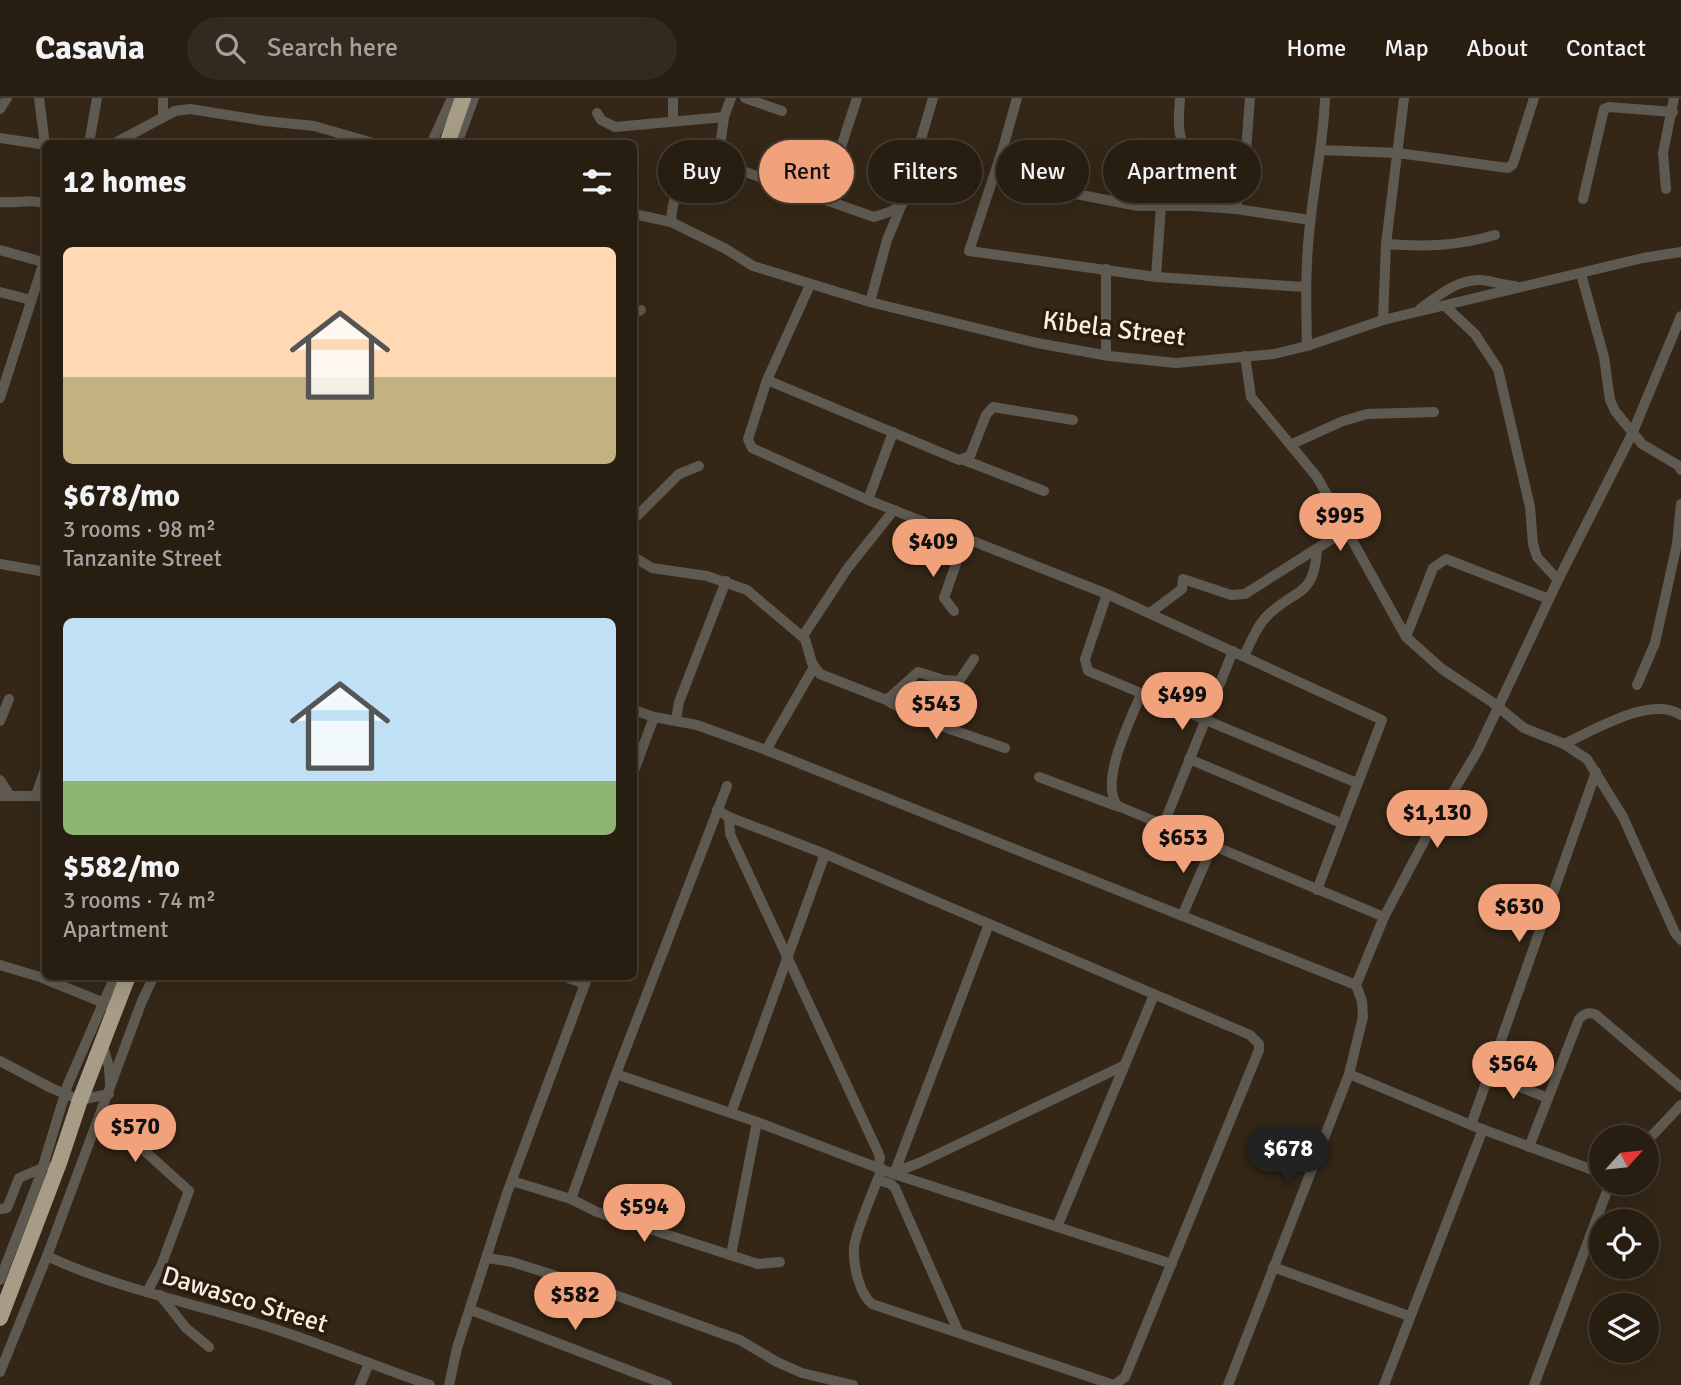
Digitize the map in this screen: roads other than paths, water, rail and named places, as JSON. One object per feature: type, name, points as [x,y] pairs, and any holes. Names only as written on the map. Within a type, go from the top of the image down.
[{"type":"highway","points":[[448,140],[463,98]]},
{"type":"highway","points":[[0,1318],[4,1277],[59,1163],[72,1097],[102,1043],[110,1005],[126,980]]},
{"type":"street","points":[[0,109],[7,98]]},
{"type":"street","points":[[39,98],[44,140]]},
{"type":"street","points":[[90,140],[97,98]]},
{"type":"street","points":[[163,98],[163,116]]},
{"type":"street","points":[[433,140],[452,98]]},
{"type":"street","points":[[458,140],[474,98]]},
{"type":"street","points":[[673,98],[673,121]]},
{"type":"street","points":[[721,140],[724,117],[731,98]]},
{"type":"street","points":[[745,98],[782,111]]},
{"type":"street","points":[[843,140],[857,98]]},
{"type":"street","points":[[870,302],[887,240],[902,204],[932,98]]},
{"type":"street","points":[[1017,98],[969,251],[1156,277],[1305,287]]},
{"type":"street","points":[[1180,98],[1181,140]]},
{"type":"street","points":[[1246,140],[1250,98]]},
{"type":"street","points":[[1307,346],[1305,287],[1325,98]]},
{"type":"street","points":[[1383,320],[1387,244],[1404,98]]},
{"type":"street","points":[[1321,150],[1398,153],[1508,168],[1513,164],[1534,98]]},
{"type":"street","points":[[1666,189],[1663,153],[1674,98]]},
{"type":"street","points":[[1583,199],[1604,109],[1609,107],[1673,112]]},
{"type":"street","points":[[120,140],[163,116],[190,109],[314,126],[343,139]]},
{"type":"street","points":[[597,113],[601,120],[615,127],[724,117]]},
{"type":"street","points":[[0,138],[42,145]]},
{"type":"street","points":[[993,178],[1106,202],[1236,209],[1310,220]]},
{"type":"street","points":[[0,202],[28,200],[42,203]]},
{"type":"street","points":[[671,222],[672,203]]},
{"type":"street","points":[[831,203],[874,217],[882,225],[887,240]]},
{"type":"street","points":[[1236,209],[1237,203]]},
{"type":"street","points":[[874,217],[892,211],[902,204]]},
{"type":"street","points":[[1156,277],[1161,206]]},
{"type":"street","name":"Kibela Street","points":[[637,215],[671,222],[726,249],[753,266],[870,302],[1037,343],[1176,363],[1274,354],[1307,346],[1383,320],[1681,252]]},
{"type":"street","points":[[1387,244],[1427,247],[1458,244],[1495,235]]},
{"type":"street","points":[[0,250],[42,259]]},
{"type":"street","points":[[0,397],[5,364],[42,265]]},
{"type":"street","points":[[1106,269],[1106,355]]},
{"type":"street","points":[[1581,274],[1604,357],[1615,411],[1642,444],[1679,466],[1681,470]]},
{"type":"street","points":[[1415,313],[1445,291],[1462,283],[1482,280],[1521,287]]},
{"type":"street","points":[[810,285],[767,380],[748,439],[749,446],[868,500],[1107,594],[1382,720],[1317,890]]},
{"type":"street","points":[[0,292],[31,300]]},
{"type":"street","points":[[1445,306],[1475,334],[1498,369],[1530,506],[1533,544],[1537,557],[1558,580]]},
{"type":"street","points":[[1228,1385],[1349,1074],[1363,1017],[1362,1002],[1356,985],[1384,917],[1499,708],[1558,580],[1632,434],[1681,316]]},
{"type":"street","points":[[1245,356],[1251,397],[1317,477],[1406,637],[1442,669],[1532,733],[1564,744],[1587,759],[1634,838],[1675,933],[1681,940]]},
{"type":"street","points":[[767,380],[1044,491]]},
{"type":"street","points":[[964,460],[970,456],[986,415],[993,407],[1073,420]]},
{"type":"street","points":[[1292,444],[1343,421],[1367,414],[1434,412]]},
{"type":"street","points":[[868,500],[893,432]]},
{"type":"street","points":[[637,516],[679,474],[699,466]]},
{"type":"street","points":[[1637,685],[1655,643],[1676,544],[1681,504]]},
{"type":"street","points":[[803,636],[847,569],[894,510]]},
{"type":"street","points":[[1150,613],[1182,589],[1183,579],[1231,595],[1245,594],[1346,530]]},
{"type":"street","points":[[954,611],[944,598],[965,538]]},
{"type":"street","points":[[1163,826],[1205,718],[1239,654],[1267,615],[1309,584],[1315,572],[1317,549]]},
{"type":"street","points":[[637,559],[652,568],[726,581],[747,590],[803,636],[814,667],[820,674],[884,699],[918,718],[1005,748]]},
{"type":"street","points":[[1406,637],[1433,568],[1446,559],[1549,599]]},
{"type":"street","points":[[0,564],[42,571]]},
{"type":"street","points":[[676,720],[679,702],[726,581]]},
{"type":"street","points":[[1107,594],[1085,659],[1088,671],[1357,783]]},
{"type":"street","points":[[884,699],[889,698],[918,672],[944,680],[959,681],[974,659]]},
{"type":"street","points":[[766,750],[814,667]]},
{"type":"street","points":[[1123,809],[1112,797],[1112,773],[1141,694]]},
{"type":"street","points":[[0,721],[9,699]]},
{"type":"street","points":[[1564,744],[1647,709],[1664,709],[1681,715]]},
{"type":"street","points":[[637,711],[697,725],[766,750],[1356,985]]},
{"type":"street","points":[[637,763],[654,717]]},
{"type":"street","points":[[1189,759],[1341,823]]},
{"type":"street","points":[[1471,1125],[1596,772]]},
{"type":"street","points":[[1039,777],[1384,917]]},
{"type":"street","points":[[0,780],[5,796],[41,795]]},
{"type":"street","points":[[570,1199],[727,786]]},
{"type":"street","points":[[717,810],[1250,1035],[1259,1044],[1125,1377],[1114,1385],[872,1304],[862,1292],[853,1246],[879,1172],[880,1158],[730,834],[729,817]]},
{"type":"street","points":[[1182,916],[1212,847]]},
{"type":"street","points":[[731,1113],[786,954],[825,854]]},
{"type":"street","points":[[895,1171],[989,923]]},
{"type":"street","points":[[0,965],[42,978]]},
{"type":"street","points":[[48,980],[110,1005]]},
{"type":"street","points":[[4,1277],[42,1168],[110,1005],[115,980]]},
{"type":"street","points":[[0,1372],[152,980]]},
{"type":"street","points":[[449,1385],[457,1348],[512,1181],[587,980]]},
{"type":"street","points":[[1057,1227],[1154,995]]},
{"type":"street","points":[[1529,1147],[1579,1019],[1589,1013],[1595,1014],[1681,1087]]},
{"type":"street","points":[[102,1043],[109,1067],[110,1092]]},
{"type":"street","points":[[0,1061],[72,1097],[110,1092]]},
{"type":"street","points":[[879,1172],[895,1171],[919,1163],[1123,1066]]},
{"type":"street","points":[[616,1074],[757,1122],[879,1172],[895,1188],[959,1333]]},
{"type":"street","points":[[1349,1074],[1471,1125],[1589,1169]]},
{"type":"street","points":[[1489,1074],[1548,1098]]},
{"type":"street","points":[[1659,1129],[1679,1110]]},
{"type":"street","points":[[100,1115],[118,1127],[189,1191],[162,1266],[147,1292]]},
{"type":"street","points":[[731,1255],[757,1122]]},
{"type":"street","points":[[1384,1385],[1483,1129]]},
{"type":"street","points":[[0,1209],[7,1208],[19,1178],[59,1163]]},
{"type":"street","points":[[895,1171],[1172,1264]]},
{"type":"street","points":[[512,1181],[570,1199],[597,1212],[758,1264],[780,1262]]},
{"type":"street","points":[[1534,1385],[1605,1195]]},
{"type":"street","name":"Dawasco Street","points":[[47,1256],[147,1292],[276,1329],[430,1385]]},
{"type":"street","points":[[488,1258],[512,1262],[604,1292],[740,1340],[802,1373],[853,1385]]},
{"type":"street","points":[[1272,1267],[1409,1317]]},
{"type":"street","points":[[160,1295],[186,1328],[209,1347]]},
{"type":"street","points":[[471,1310],[667,1385]]},
{"type":"street","points":[[360,1385],[369,1363]]}]
